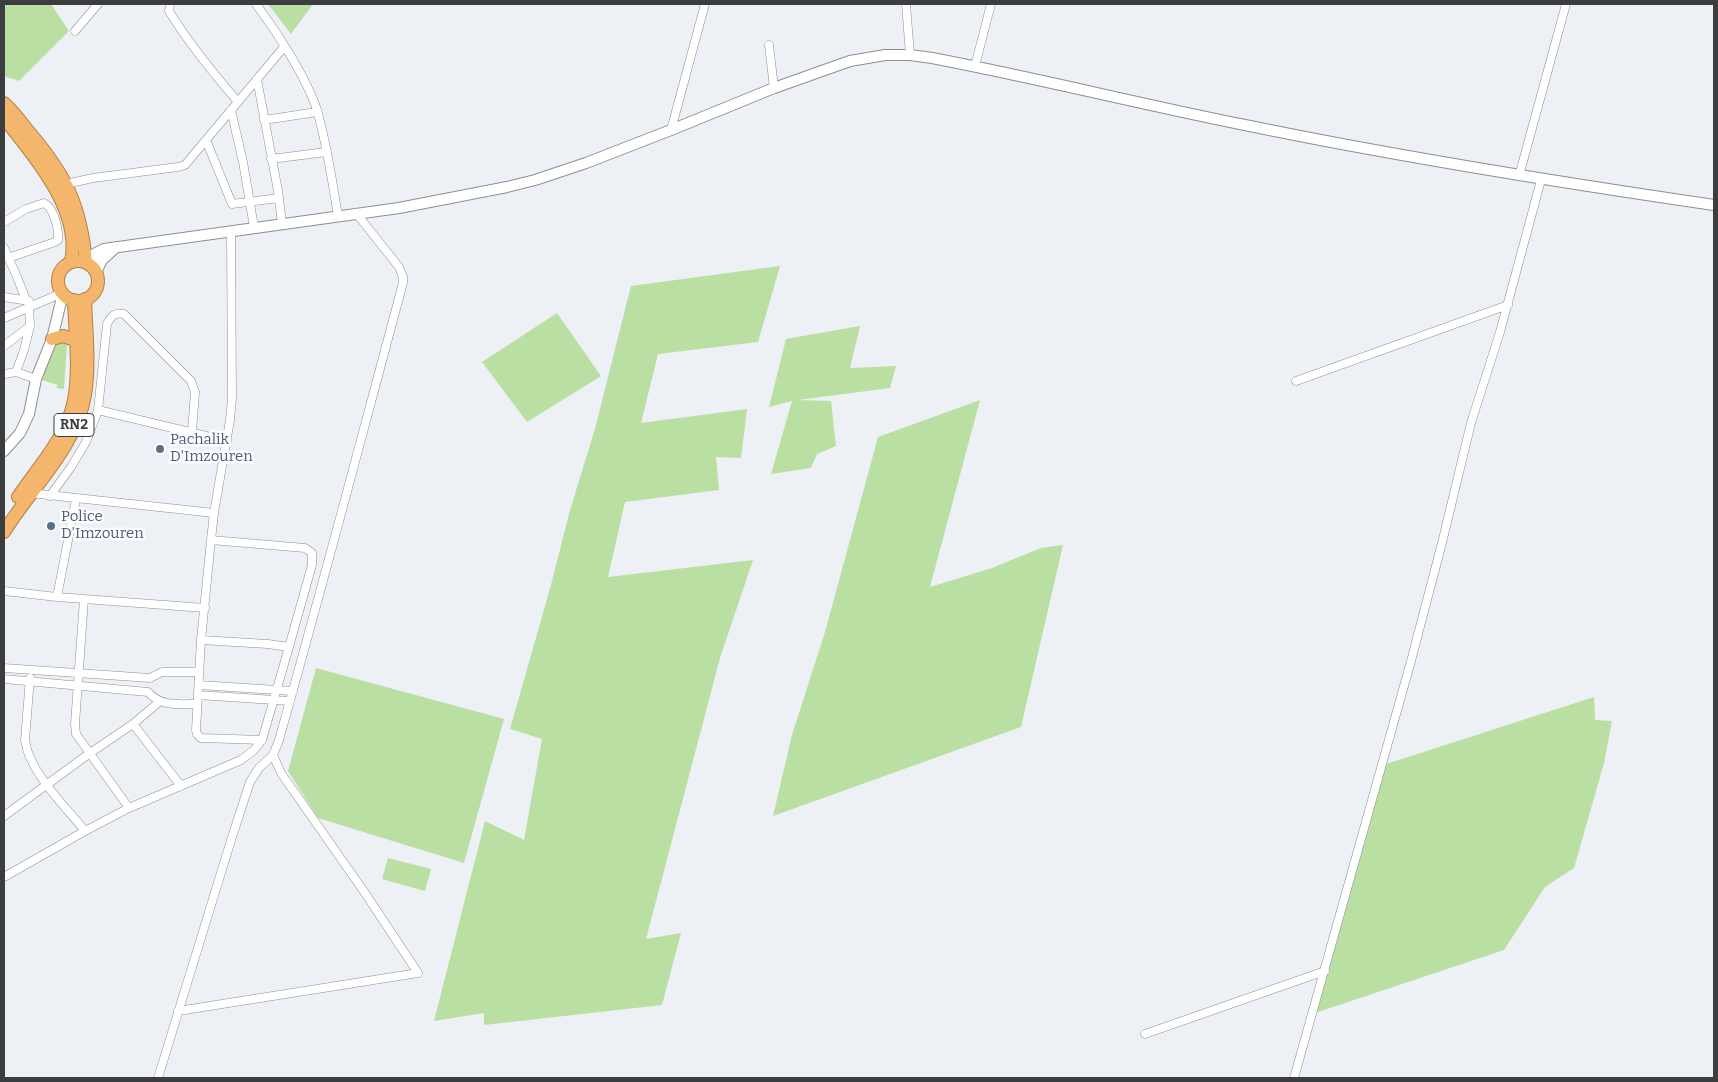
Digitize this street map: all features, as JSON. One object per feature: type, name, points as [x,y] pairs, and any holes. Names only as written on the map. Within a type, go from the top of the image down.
[{"type":"highway","points":[[4,103],[57,168],[74,200],[90,266],[98,280],[92,294],[71,297]]},
{"type":"highway","name":"RN2","points":[[4,118],[50,180],[64,205],[70,223],[73,240],[71,262],[61,270],[59,287],[71,297],[86,383],[82,407],[64,446],[4,532]]},
{"type":"highway","points":[[71,262],[76,261],[90,266]]},
{"type":"highway","name":"RN2","points":[[4,518],[59,438],[74,402],[75,340],[71,297]]},
{"type":"highway","points":[[52,338],[63,336],[75,340]]},
{"type":"main road","points":[[90,266],[102,260],[117,247],[424,204],[535,180],[836,66],[865,57],[910,54],[975,66],[1245,125],[1541,180],[1714,205]]},
{"type":"main road","points":[[4,451],[24,426],[29,414],[36,379],[52,338],[58,314],[71,297]]},
{"type":"street","points":[[75,31],[98,4]]},
{"type":"street","points":[[170,4],[169,12],[178,26],[203,61],[238,102]]},
{"type":"street","points":[[256,4],[303,80],[317,112],[338,216]]},
{"type":"street","points":[[671,130],[705,4]]},
{"type":"street","points":[[906,4],[910,54]]},
{"type":"street","points":[[975,66],[991,4]]},
{"type":"street","points":[[1519,176],[1566,4]]},
{"type":"street","points":[[769,45],[774,88]]},
{"type":"street","points":[[66,184],[93,178],[178,167],[189,161],[284,47]]},
{"type":"street","points":[[257,79],[282,224]]},
{"type":"street","points":[[231,110],[254,228]]},
{"type":"street","points":[[264,120],[317,112]]},
{"type":"street","points":[[206,140],[232,204],[278,198]]},
{"type":"street","points":[[271,159],[326,152]]},
{"type":"street","points":[[1294,1078],[1442,543],[1471,423],[1508,305],[1541,180]]},
{"type":"street","points":[[4,222],[26,209],[44,203],[50,208],[58,234],[58,240],[55,242],[8,258]]},
{"type":"street","points":[[158,1078],[250,782],[258,768],[273,755],[279,740],[403,283],[399,267],[356,213]]},
{"type":"street","points":[[231,231],[232,405],[210,540],[201,640],[196,730],[201,738],[262,740]]},
{"type":"street","points":[[4,248],[30,304],[30,326],[16,372]]},
{"type":"street","points":[[4,297],[30,304]]},
{"type":"street","points":[[4,318],[30,304],[71,297]]},
{"type":"street","points":[[1296,381],[1508,305]]},
{"type":"street","points":[[50,496],[86,442],[98,410],[107,324],[110,317],[119,313],[124,314],[191,381],[195,392],[192,432]]},
{"type":"street","points":[[4,346],[30,326]]},
{"type":"street","points":[[4,374],[16,372],[36,379]]},
{"type":"street","points":[[98,410],[227,441]]},
{"type":"street","points":[[30,493],[214,513]]},
{"type":"street","points":[[57,597],[76,499]]},
{"type":"street","points":[[4,877],[129,808],[241,760],[254,750],[262,740],[278,690],[312,565],[312,553],[305,548],[210,540]]},
{"type":"street","points":[[4,591],[57,597],[205,608]]},
{"type":"street","points":[[84,599],[75,730],[79,739],[129,808]]},
{"type":"street","points":[[201,640],[289,647]]},
{"type":"street","points":[[4,668],[150,678],[162,672],[199,672]]},
{"type":"street","points":[[29,670],[26,750],[48,785],[86,831]]},
{"type":"street","points":[[148,692],[150,678]]},
{"type":"street","points":[[4,679],[148,692],[159,702],[172,704],[198,700],[290,701]]},
{"type":"street","points":[[198,685],[293,691]]},
{"type":"street","points":[[4,816],[133,724],[159,702]]},
{"type":"street","points":[[133,724],[181,786]]},
{"type":"street","points":[[178,1011],[418,973],[281,773],[273,755]]},
{"type":"street","points":[[1145,1034],[1325,970]]},
{"type":"green space","points":[[4,4],[51,4],[69,31],[19,81],[4,76]]},
{"type":"green space","points":[[268,4],[313,4],[291,34]]},
{"type":"green space","points":[[780,266],[758,342],[658,354],[641,423],[747,409],[741,458],[716,457],[719,490],[625,502],[608,577],[753,560],[720,658],[646,939],[681,933],[662,1005],[484,1025],[484,1013],[434,1021],[485,821],[524,840],[542,739],[510,729],[570,510],[595,429],[631,286]]},
{"type":"green space","points":[[557,313],[601,376],[527,422],[482,362]]},
{"type":"green space","points":[[860,326],[850,368],[896,366],[890,388],[798,400],[831,401],[836,446],[817,454],[811,468],[771,474],[792,401],[769,407],[786,339]]},
{"type":"green space","points":[[62,341],[67,345],[64,389],[56,388],[58,385],[42,380],[55,342]]},
{"type":"green space","points":[[980,400],[930,587],[992,568],[1041,548],[1063,545],[1021,727],[773,816],[792,735],[825,632],[878,437]]},
{"type":"green space","points":[[316,668],[504,719],[464,863],[318,818],[288,771]]},
{"type":"green space","points":[[1594,697],[1595,720],[1612,721],[1604,763],[1574,868],[1545,887],[1504,950],[1309,1015],[1377,767]]},
{"type":"green space","points":[[388,858],[431,869],[425,891],[382,879]]},
{"type":"place","name":"Pachalik D'Imzouren","points":[[160,449]]},
{"type":"place","name":"Police D'Imzouren","points":[[51,526]]}]
